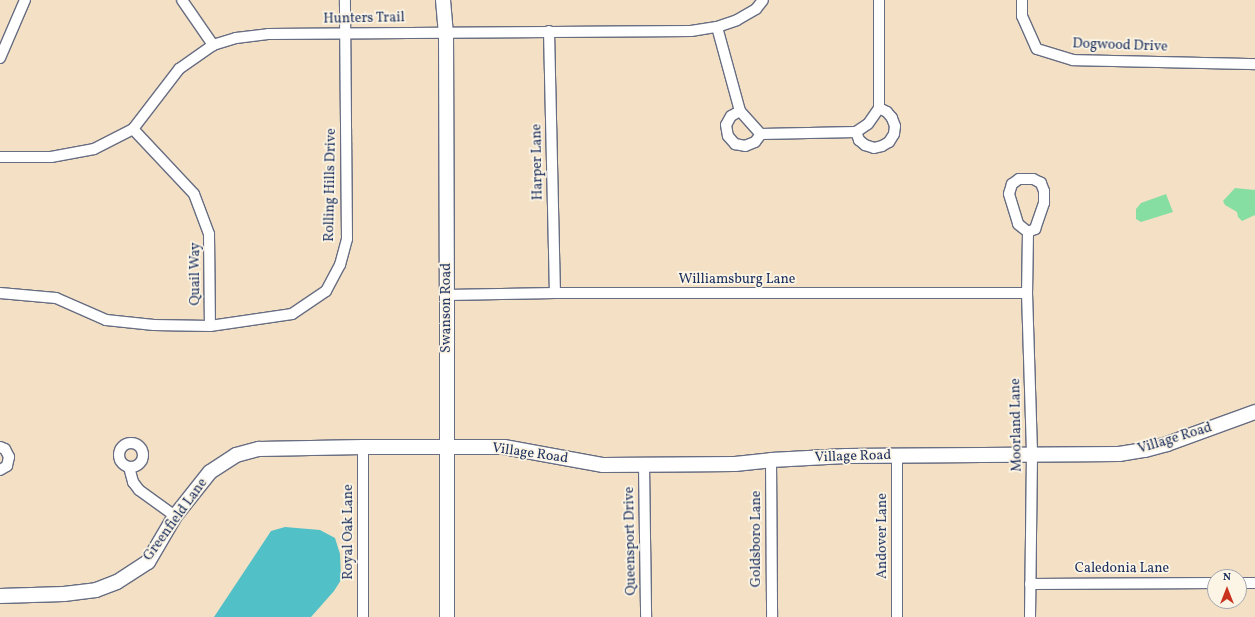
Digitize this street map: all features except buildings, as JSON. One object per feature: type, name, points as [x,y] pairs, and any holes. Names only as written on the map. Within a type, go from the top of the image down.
[{"type":"street","points":[[0,58],[25,0]]},
{"type":"street","points":[[182,0],[213,46]]},
{"type":"street","name":"Rolling Hills Drive","points":[[0,293],[56,298],[106,320],[154,325],[210,326],[292,314],[326,291],[340,264],[347,239],[348,201],[345,0]]},
{"type":"street","name":"Swanson Road","points":[[444,0],[446,32],[448,295],[446,448],[447,617]]},
{"type":"street","name":"Hunters Trail","points":[[0,157],[51,157],[86,150],[94,148],[132,129],[180,69],[213,46],[236,38],[268,34],[692,31],[717,27],[737,20],[756,9],[764,0]]},
{"type":"street","points":[[717,27],[740,111],[761,134],[856,132],[868,124],[879,108],[879,0]]},
{"type":"street","name":"Dogwood Drive","points":[[1022,0],[1022,16],[1037,49],[1073,60],[1255,64]]},
{"type":"street","name":"Harper Lane","points":[[549,31],[555,293]]},
{"type":"street","points":[[856,132],[859,140],[865,145],[878,147],[889,142],[894,134],[895,126],[892,118],[887,112],[879,108]]},
{"type":"street","points":[[740,111],[731,116],[726,125],[728,136],[735,144],[745,146],[755,142],[761,134]]},
{"type":"street","name":"Quail Way","points":[[132,129],[194,194],[209,234],[210,326]]},
{"type":"street","points":[[1033,178],[1041,183],[1044,191],[1044,203],[1035,229],[1028,232],[1018,224],[1009,194],[1012,184],[1019,179],[1033,178]]},
{"type":"street","name":"Moorland Lane","points":[[1028,232],[1027,293],[1032,454],[1030,617]]},
{"type":"street","name":"Williamsburg Lane","points":[[448,295],[555,293],[1027,293]]},
{"type":"street","name":"Village Road","points":[[446,448],[504,447],[603,465],[735,464],[771,460],[896,456],[1119,454],[1145,450],[1167,444],[1255,412]]},
{"type":"street","name":"Greenfield Lane","points":[[0,596],[64,594],[96,590],[117,582],[148,562],[175,516],[210,472],[236,455],[259,449],[363,446],[446,448]]},
{"type":"street","name":"Royal Oak Lane","points":[[363,446],[363,617]]},
{"type":"street","points":[[0,447],[5,449],[9,457],[7,466],[0,470]]},
{"type":"street","name":"Andover Lane","points":[[896,456],[897,617]]},
{"type":"street","name":"Goldsboro Lane","points":[[771,460],[772,617]]},
{"type":"street","name":"Queensport Drive","points":[[644,465],[646,617]]},
{"type":"street","points":[[129,467],[133,482],[139,490],[175,516]]},
{"type":"street","name":"Caledonia Lane","points":[[1030,584],[1207,583]]},
{"type":"green space","points":[[1235,188],[1255,190],[1255,215],[1242,221],[1238,217],[1237,212],[1225,205],[1223,201]]},
{"type":"green space","points":[[1166,194],[1173,212],[1141,222],[1136,219],[1136,209],[1141,203]]},
{"type":"water","points":[[285,527],[320,530],[335,538],[340,554],[341,580],[334,591],[311,617],[214,617],[271,531]]}]
